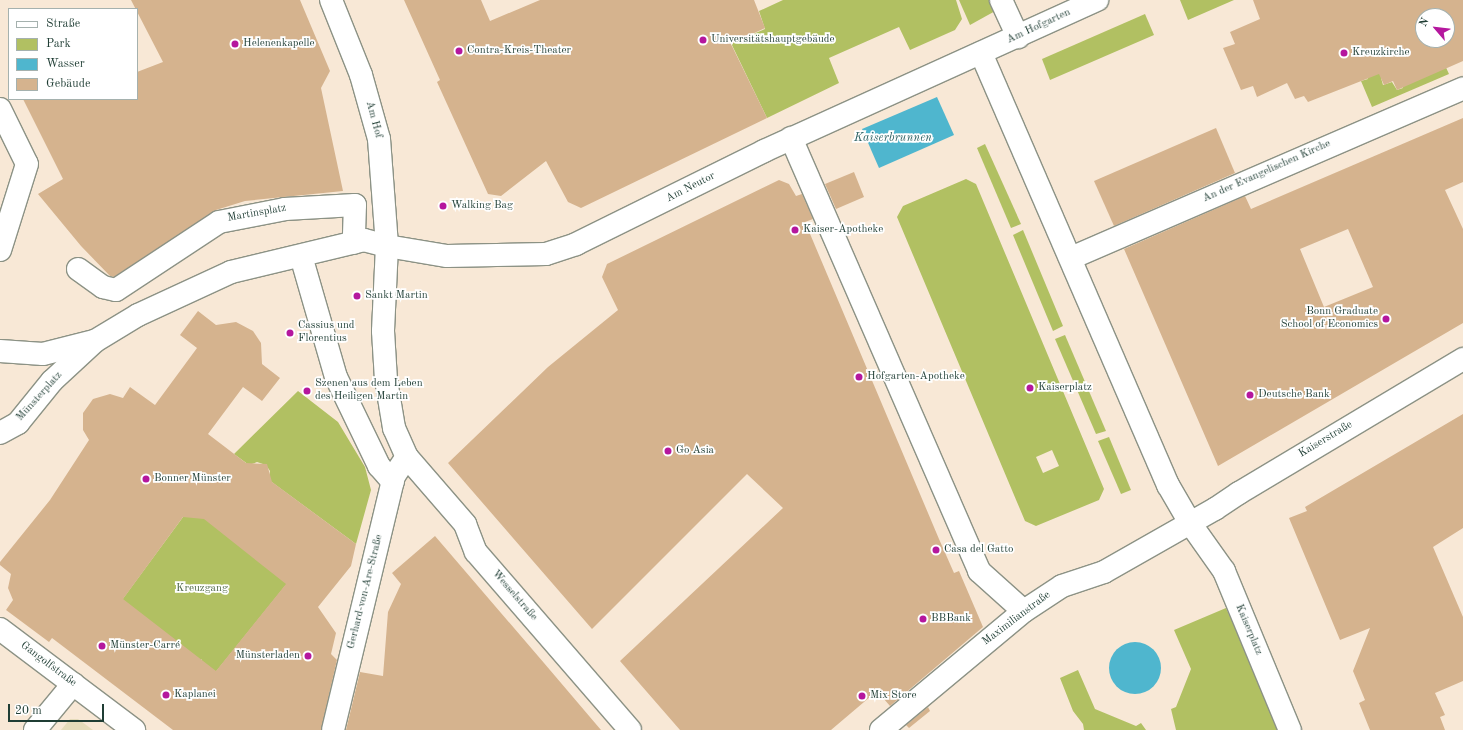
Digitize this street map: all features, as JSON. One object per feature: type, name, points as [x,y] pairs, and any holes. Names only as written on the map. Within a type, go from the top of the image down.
[{"type":"street","name":"Am Hof","points":[[331,0],[361,75],[379,139],[387,246]]},
{"type":"street","points":[[1001,0],[1018,37]]},
{"type":"street","name":"Am Hofgarten","points":[[981,53],[1097,0]]},
{"type":"street","name":"Am Neutor","points":[[387,246],[447,256],[546,254],[610,230],[791,138],[981,53]]},
{"type":"street","name":"Kaiserplatz","points":[[981,53],[1168,485],[1190,523],[1224,571],[1290,730]]},
{"type":"street","name":"An der Evangelischen Kirche","points":[[1071,258],[1463,88]]},
{"type":"street","points":[[0,109],[23,174],[0,250]]},
{"type":"street","points":[[791,138],[979,571],[1018,606]]},
{"type":"street","name":"Martinsplatz","points":[[78,269],[104,287],[116,290],[219,222],[285,209],[355,205],[354,243]]},
{"type":"street","points":[[393,482],[379,466],[336,377],[301,256],[364,240],[387,246],[383,331],[386,380],[394,428],[407,457]]},
{"type":"street","name":"Münsterplatz","points":[[0,433],[18,423],[52,381],[95,341],[138,315],[231,272],[301,256]]},
{"type":"street","name":"Münsterplatz","points":[[0,351],[43,354],[95,341]]},
{"type":"street","name":"Kaiserstraße","points":[[1190,523],[1463,359]]},
{"type":"street","name":"Gerhard-von-Are-Straße","points":[[333,730],[393,482],[407,457]]},
{"type":"street","name":"Wesselstraße","points":[[407,457],[465,524],[476,552],[630,730]]},
{"type":"street","name":"Maximilianstraße","points":[[881,730],[1030,607],[1062,586],[1104,572],[1190,523]]},
{"type":"street","name":"Gangolfstraße","points":[[0,629],[134,730]]},
{"type":"street","points":[[35,730],[72,684]]},
{"type":"shaded area","points":[[70,719],[78,719],[93,730],[61,730]]},
{"type":"green space","points":[[783,0],[956,0],[962,19],[955,30],[910,50],[899,27],[829,58],[839,83],[767,118],[731,43],[765,29],[759,11]]},
{"type":"green space","points":[[959,0],[1015,0],[970,25]]},
{"type":"green space","points":[[1180,0],[1234,0],[1188,20]]},
{"type":"green space","points":[[1145,14],[1154,35],[1050,80],[1042,59]]},
{"type":"green space","points":[[1384,61],[1381,78],[1383,85],[1392,82],[1397,90],[1403,88],[1400,79],[1443,61],[1449,74],[1372,107],[1361,81],[1368,79],[1363,70]]},
{"type":"green space","points":[[985,144],[1021,224],[1011,228],[977,148]]},
{"type":"green space","points":[[966,179],[976,184],[1104,489],[1099,500],[1036,526],[1025,521],[897,217],[903,206]],"holes":[[[1052,450],[1059,466],[1043,473],[1036,457]]]},
{"type":"green space","points":[[1023,230],[1063,326],[1053,331],[1013,235]]},
{"type":"green space","points":[[1065,335],[1106,431],[1096,434],[1055,339]]},
{"type":"green space","points":[[298,391],[338,422],[365,467],[371,490],[356,544],[269,480],[270,471],[266,465],[257,462],[249,465],[234,454]]},
{"type":"green space","points":[[1109,437],[1131,490],[1121,494],[1098,441]]},
{"type":"green space","name":"Kreuzgang","points":[[183,517],[207,517],[289,581],[214,674],[202,664],[202,659],[199,663],[119,604]]},
{"type":"green space","points":[[1226,608],[1271,707],[1277,730],[1176,730],[1171,709],[1176,707],[1191,669],[1174,630]]},
{"type":"green space","points":[[1078,670],[1095,709],[1136,726],[1141,723],[1146,730],[1084,730],[1083,724],[1073,711],[1060,678]]},
{"type":"water","name":"Kaiserbrunnen","points":[[937,97],[954,135],[879,168],[862,129]]},
{"type":"water","points":[[1130,642],[1140,642],[1149,646],[1157,654],[1161,663],[1161,673],[1157,682],[1149,690],[1140,694],[1130,694],[1121,690],[1113,682],[1109,673],[1109,663],[1113,654],[1121,646]]},
{"type":"building","points":[[131,0],[300,0],[330,71],[321,88],[343,191],[245,201],[216,210],[114,277],[110,276],[81,246],[38,194],[63,179],[24,100],[138,100],[138,72],[163,62],[138,14],[138,8],[135,8]]},
{"type":"building","points":[[404,0],[481,0],[490,21],[540,0],[754,0],[765,28],[731,44],[767,118],[581,208],[568,202],[546,161],[501,196],[488,194],[437,82],[440,80]]},
{"type":"building","name":"Kreuzkirche","points":[[1253,0],[1463,0],[1463,61],[1397,90],[1393,81],[1384,85],[1379,74],[1308,102],[1304,96],[1295,99],[1287,83],[1257,97],[1253,86],[1241,90],[1223,48],[1235,44],[1230,32],[1260,19]]},
{"type":"building","points":[[1463,118],[1463,182],[1445,190],[1463,229],[1463,323],[1218,466],[1124,249],[1245,196],[1251,209]],"holes":[[[1348,229],[1373,287],[1324,307],[1300,249]]]},
{"type":"building","points":[[1216,128],[1235,173],[1114,226],[1094,181]]},
{"type":"building","points":[[854,172],[864,197],[836,209],[825,184]]},
{"type":"building","points":[[779,180],[789,184],[796,196],[802,194],[813,219],[805,222],[939,539],[954,573],[959,571],[983,627],[890,706],[877,691],[831,730],[680,730],[620,661],[783,508],[747,474],[592,629],[448,463],[548,367],[618,310],[602,277],[607,264]]},
{"type":"building","points":[[198,311],[216,325],[236,322],[253,331],[261,343],[262,364],[280,378],[262,401],[243,387],[208,434],[246,463],[267,464],[272,482],[356,544],[351,566],[318,607],[336,633],[331,654],[337,660],[321,730],[173,730],[52,638],[49,642],[6,610],[13,600],[8,588],[11,574],[0,565],[0,562],[50,500],[89,440],[83,430],[83,413],[93,399],[110,394],[123,398],[130,387],[155,405],[197,348],[180,335]],"holes":[[[183,517],[204,519],[286,584],[216,671],[123,599]]]},
{"type":"building","points":[[1463,414],[1463,528],[1433,547],[1463,617],[1463,681],[1435,693],[1445,715],[1440,717],[1445,730],[1370,730],[1359,703],[1365,700],[1353,671],[1370,628],[1340,640],[1289,518],[1307,511],[1305,507]]},
{"type":"building","points":[[435,536],[601,730],[346,730],[360,672],[383,676],[388,612],[401,584],[392,573]]},
{"type":"building","points":[[928,707],[930,711],[909,728],[906,725]]},
{"type":"place","name":"Universitätshauptgebäude","points":[[703,40]]},
{"type":"place","name":"Helenenkapelle","points":[[235,44]]},
{"type":"place","name":"Contra-Kreis-Theater","points":[[459,51]]},
{"type":"place","name":"Kreuzkirche","points":[[1344,53]]},
{"type":"place","name":"Walking Bag","points":[[443,206]]},
{"type":"place","name":"Kaiser-Apotheke","points":[[795,230]]},
{"type":"place","name":"Sankt Martin","points":[[357,296]]},
{"type":"place","name":"Bonn Graduate School of Economics","points":[[1386,319]]},
{"type":"place","name":"Cassius und Florentius","points":[[290,333]]},
{"type":"place","name":"Hofgarten-Apotheke","points":[[859,377]]},
{"type":"place","name":"Kaiserplatz","points":[[1030,388]]},
{"type":"place","name":"Szenen aus dem Leben des Heiligen Martin","points":[[307,391]]},
{"type":"place","name":"Deutsche Bank","points":[[1250,395]]},
{"type":"place","name":"Go Asia","points":[[668,451]]},
{"type":"place","name":"Bonner Münster","points":[[146,479]]},
{"type":"place","name":"Casa del Gatto","points":[[936,550]]},
{"type":"place","name":"BBBank","points":[[923,619]]},
{"type":"place","name":"Münster-Carré","points":[[102,646]]},
{"type":"place","name":"Münsterladen","points":[[308,656]]},
{"type":"place","name":"Kaplanei","points":[[166,695]]},
{"type":"place","name":"Mix Store","points":[[862,696]]}]
